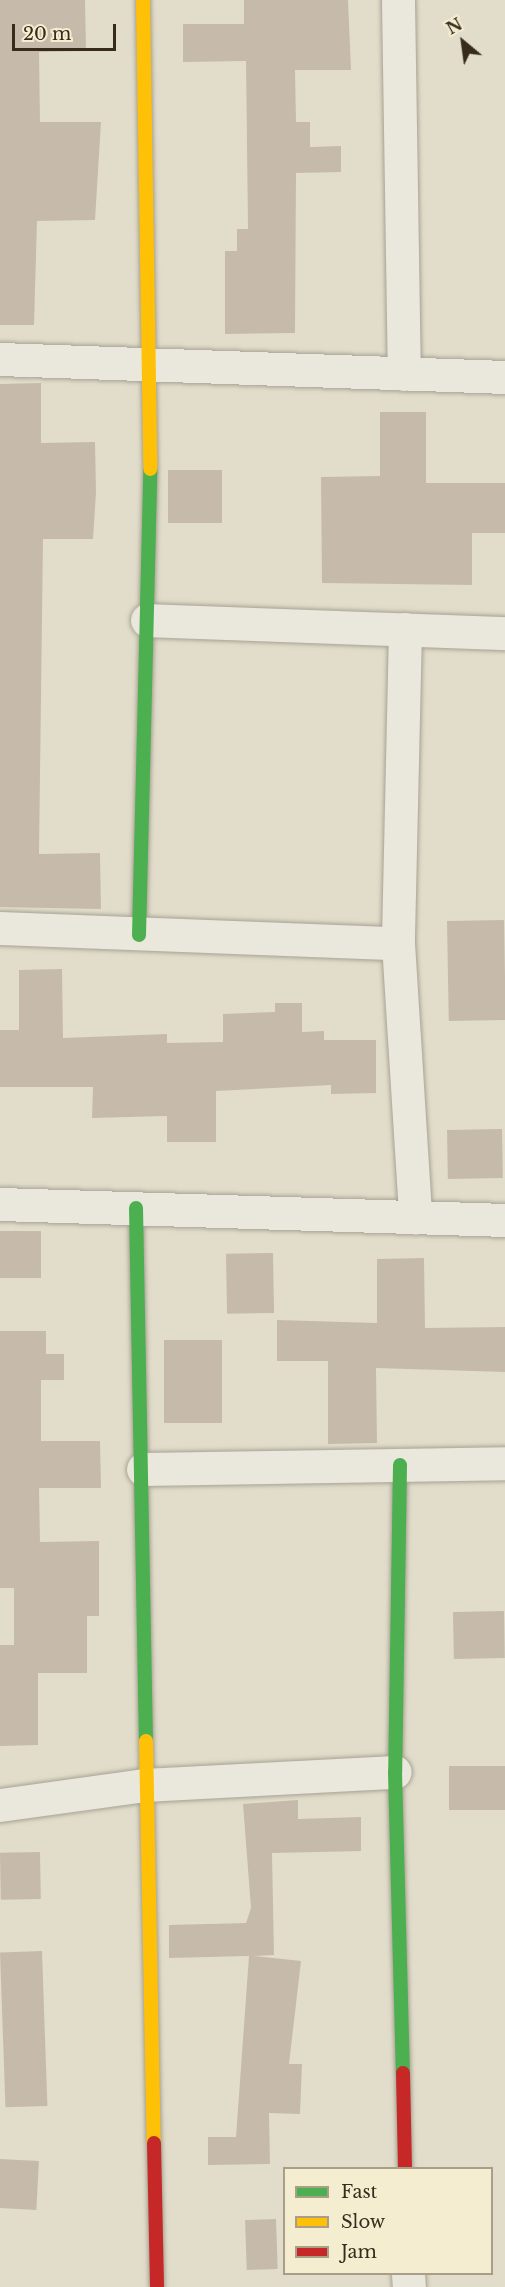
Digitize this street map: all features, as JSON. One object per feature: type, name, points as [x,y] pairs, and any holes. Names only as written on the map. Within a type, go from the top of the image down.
[{"type":"street","points":[[139,935],[152,364],[143,0]]},
{"type":"street","points":[[398,0],[404,374]]},
{"type":"street","points":[[0,359],[505,377]]},
{"type":"street","points":[[147,620],[505,633]]},
{"type":"street","points":[[405,629],[398,943],[414,1217]]},
{"type":"street","points":[[0,928],[398,943]]},
{"type":"street","points":[[0,1204],[505,1220]]},
{"type":"street","points":[[136,1209],[143,1469],[144,1785],[157,2287]]},
{"type":"street","points":[[143,1469],[505,1463]]},
{"type":"street","points":[[400,1465],[395,1772],[405,2167]]},
{"type":"street","points":[[0,1805],[144,1785],[395,1772]]},
{"type":"building","points":[[0,0],[85,0],[86,51],[39,52],[40,122],[101,122],[95,220],[37,221],[34,325],[0,325]]},
{"type":"building","points":[[244,0],[348,0],[351,70],[295,70],[296,122],[310,122],[310,147],[341,146],[341,172],[296,173],[295,333],[225,334],[225,251],[237,251],[237,229],[248,229],[246,61],[183,62],[183,24],[244,24]]},
{"type":"building","points":[[41,383],[41,443],[95,442],[96,492],[93,539],[43,539],[39,854],[100,853],[101,909],[0,907],[0,384]]},
{"type":"building","points":[[380,412],[426,412],[426,483],[505,483],[505,533],[472,533],[472,585],[322,583],[321,477],[380,476]]},
{"type":"building","points":[[168,470],[222,470],[222,523],[168,523]]},
{"type":"building","points":[[504,920],[505,1020],[449,1021],[447,921]]},
{"type":"building","points":[[62,969],[63,1038],[167,1034],[167,1043],[223,1042],[223,1014],[275,1012],[275,1003],[302,1003],[302,1032],[324,1031],[324,1040],[376,1040],[376,1093],[331,1094],[331,1085],[216,1091],[216,1142],[167,1142],[167,1116],[92,1118],[93,1087],[0,1087],[0,1030],[19,1030],[19,970]]},
{"type":"building","points":[[502,1129],[503,1178],[448,1179],[447,1130]]},
{"type":"building","points":[[0,1231],[41,1231],[41,1278],[0,1278]]},
{"type":"building","points":[[273,1253],[274,1313],[227,1314],[226,1254]]},
{"type":"building","points":[[424,1258],[425,1328],[505,1327],[505,1372],[376,1368],[377,1443],[328,1444],[328,1361],[277,1361],[277,1320],[377,1323],[377,1259]]},
{"type":"building","points":[[0,1331],[46,1331],[46,1354],[64,1354],[64,1380],[41,1380],[41,1441],[100,1441],[101,1488],[39,1488],[40,1542],[99,1541],[99,1616],[87,1616],[87,1673],[38,1673],[38,1745],[0,1746],[0,1645],[14,1645],[14,1588],[0,1588]]},
{"type":"building","points":[[164,1340],[222,1340],[222,1423],[164,1423]]},
{"type":"building","points":[[504,1611],[505,1658],[454,1659],[453,1612]]},
{"type":"building","points":[[449,1766],[505,1766],[505,1810],[449,1810]]},
{"type":"building","points":[[298,1800],[298,1819],[361,1817],[361,1851],[272,1853],[274,1955],[254,1956],[301,1961],[289,2064],[302,2064],[300,2114],[269,2113],[270,2164],[208,2165],[208,2137],[236,2137],[249,1956],[169,1958],[169,1925],[246,1923],[251,1908],[243,1804]]},
{"type":"building","points":[[40,1852],[41,1899],[1,1900],[0,1853]]},
{"type":"building","points":[[42,1951],[47,2106],[5,2107],[0,1952]]},
{"type":"building","points":[[0,2159],[39,2161],[36,2210],[0,2208]]},
{"type":"building","points":[[276,2219],[278,2269],[247,2270],[245,2220]]},
{"type":"traffic: fast","points":[[139,935],[150,469]]},
{"type":"traffic: fast","points":[[136,1208],[146,1741]]},
{"type":"traffic: fast","points":[[400,1465],[395,1772],[403,2073]]},
{"type":"traffic: slow","points":[[143,0],[150,469]]},
{"type":"traffic: slow","points":[[146,1741],[154,2143]]},
{"type":"traffic: jam","points":[[403,2073],[405,2167]]},
{"type":"traffic: jam","points":[[154,2143],[157,2287]]}]
